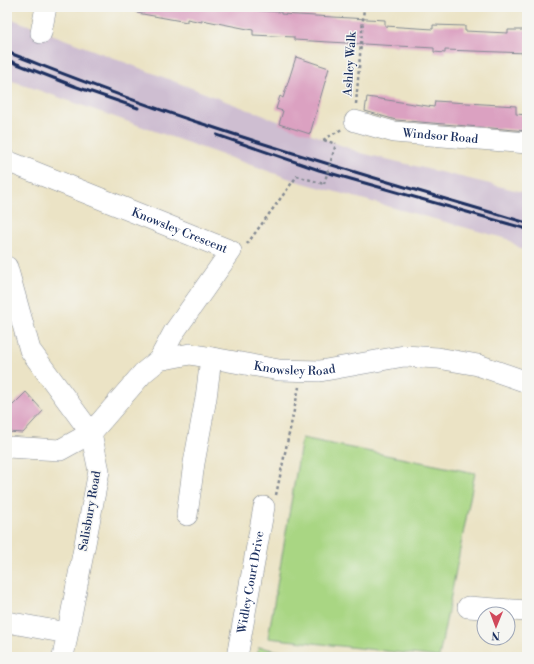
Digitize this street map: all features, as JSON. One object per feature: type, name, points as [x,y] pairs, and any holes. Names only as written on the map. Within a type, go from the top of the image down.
[{"type":"street","points":[[41,33],[46,7]]},
{"type":"street","name":"Windsor Road","points":[[355,121],[394,132],[527,143]]},
{"type":"street","name":"Knowsley Crescent","points":[[7,161],[231,251],[174,332],[159,360]]},
{"type":"street","name":"Salisbury Road","points":[[7,267],[30,350],[91,433],[99,470],[63,657]]},
{"type":"street","name":"Knowsley Road","points":[[91,433],[143,373],[159,360],[190,354],[279,370],[320,371],[404,356],[438,358],[478,365],[527,382]]},
{"type":"street","points":[[188,515],[194,463],[206,398],[211,358]]},
{"type":"street","points":[[7,447],[60,450],[91,433]]},
{"type":"street","name":"Widley Court Drive","points":[[237,657],[264,507]]},
{"type":"street","points":[[468,607],[527,611]]},
{"type":"street","points":[[7,622],[67,633]]},
{"type":"path","name":"Ashley Walk","points":[[355,121],[364,7]]},
{"type":"path","points":[[231,251],[239,255],[297,176],[324,184],[336,144],[323,140]]},
{"type":"shaded area","points":[[7,17],[361,153],[527,193],[527,253],[507,239],[296,181],[7,79]]},
{"type":"green space","points":[[302,438],[475,473],[439,657],[268,638]]},
{"type":"green space","points":[[259,647],[309,657],[257,657]]},
{"type":"building","points":[[137,7],[235,7],[249,10],[281,12],[281,14],[385,20],[385,26],[433,29],[433,25],[465,26],[465,31],[508,33],[508,30],[527,30],[527,53],[445,50],[445,53],[434,52],[434,48],[294,40],[294,37],[253,35],[253,30],[202,20],[202,22],[187,19],[187,22],[137,13]]},
{"type":"building","points":[[296,57],[329,68],[310,134],[279,124],[283,111],[276,109],[280,96],[283,98]]},
{"type":"building","points":[[367,97],[434,107],[435,101],[516,106],[516,114],[527,115],[527,131],[396,120],[365,111]]},
{"type":"building","points":[[26,392],[43,411],[23,433],[7,432],[7,404],[13,405]]},
{"type":"railway","points":[[7,52],[129,99],[178,116],[365,175],[527,223]]},
{"type":"railway","points":[[7,60],[74,86],[138,108]]},
{"type":"railway","points":[[217,135],[319,170],[527,229]]}]
